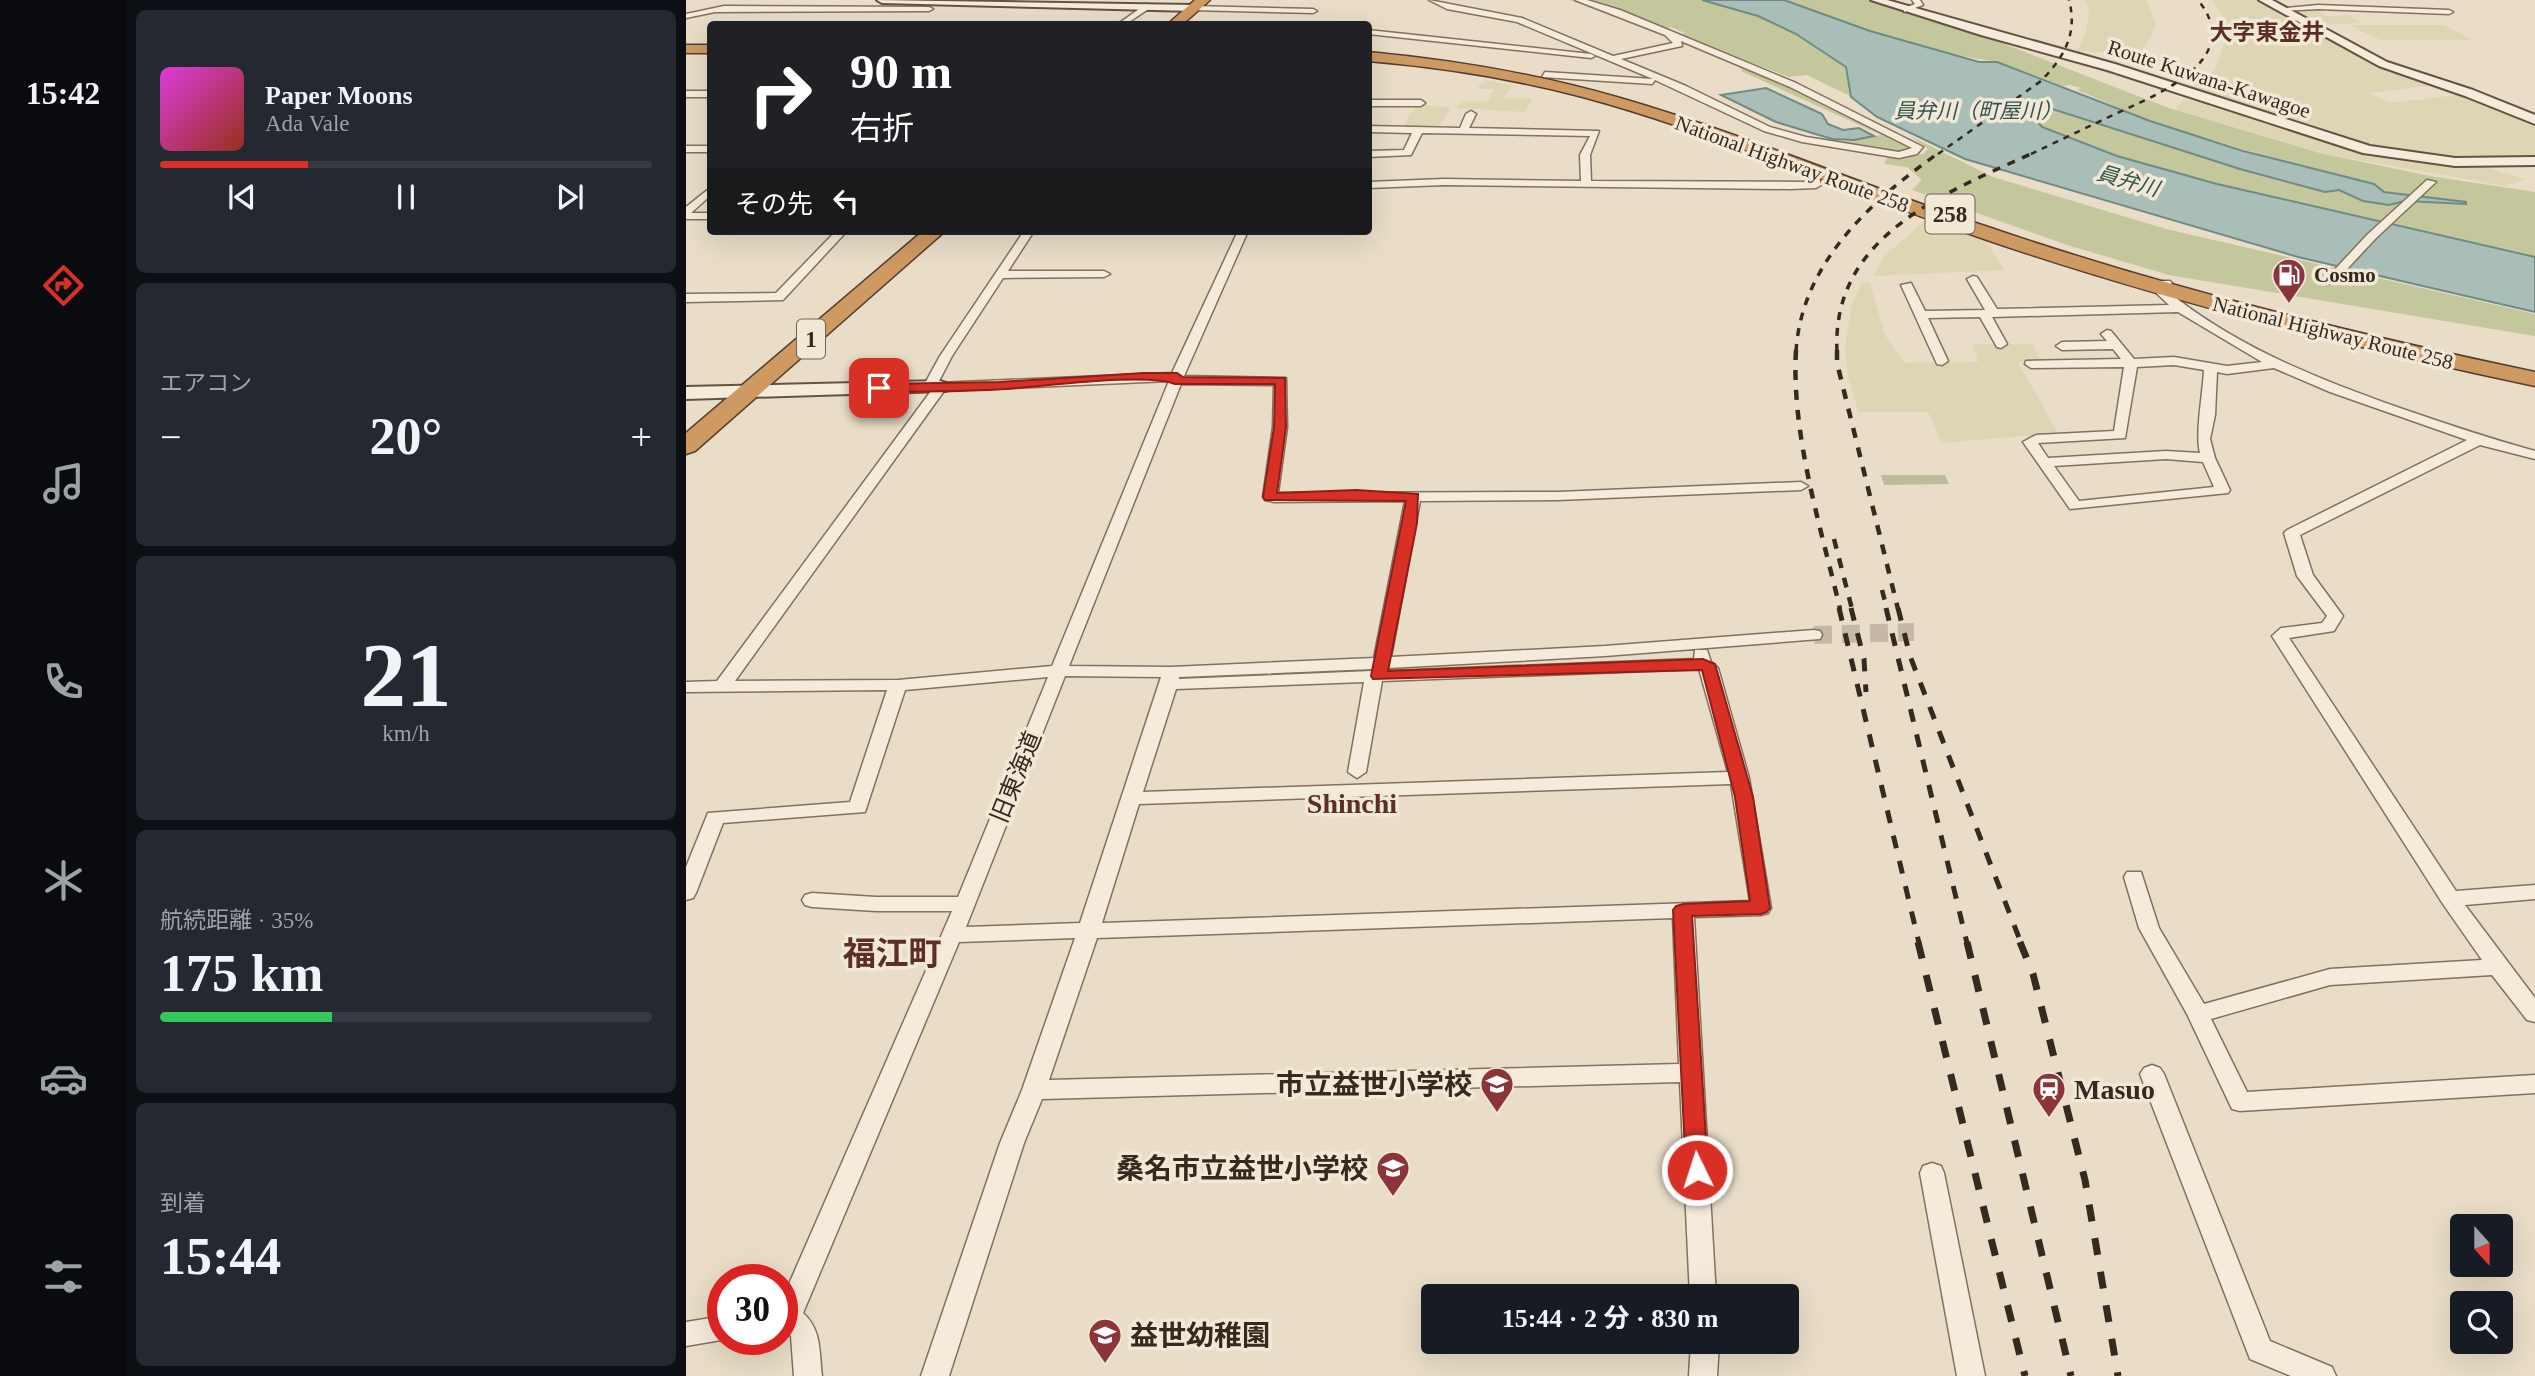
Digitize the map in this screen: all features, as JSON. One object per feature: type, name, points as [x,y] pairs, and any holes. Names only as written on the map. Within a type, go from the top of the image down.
[{"type":"highway","points":[[1178,21],[1198,4]]},
{"type":"highway","points":[[689,48],[707,48]]},
{"type":"highway","points":[[1372,54],[1463,60],[1545,75],[1667,106],[1715,124],[1738,136]]},
{"type":"highway","name":"National Highway Route 258","points":[[1372,54],[1467,65],[1552,80],[1619,97],[1738,136],[1986,227],[2162,286],[2535,371]]},
{"type":"highway","name":"National Highway Route 258","points":[[1372,55],[1486,76],[1671,120],[1978,231],[2162,286],[2394,350],[2535,379]]},
{"type":"highway","name":"1","points":[[686,446],[930,235]]},
{"type":"street","points":[[689,14],[762,0]]},
{"type":"street","points":[[810,20],[835,0]]},
{"type":"street","points":[[882,0],[1149,6],[1198,4],[1267,11],[1313,5]]},
{"type":"street","points":[[1434,1],[1449,0]]},
{"type":"street","points":[[1434,1],[1450,7],[1519,20],[1669,82],[1768,130],[1899,155],[1914,152],[1918,147],[1814,94],[1579,0]]},
{"type":"street","name":"Route Kuwana-Kawagoe","points":[[1876,0],[1912,5],[2111,66],[2368,150],[2455,162],[2535,161]]},
{"type":"street","points":[[2264,0],[2383,64],[2469,93],[2535,120]]},
{"type":"street","points":[[2281,9],[2318,7],[2449,12],[2426,0]]},
{"type":"street","points":[[919,17],[939,1]]},
{"type":"street","points":[[1246,4],[1313,5]]},
{"type":"street","points":[[1126,21],[1149,6]]},
{"type":"street","points":[[714,10],[929,9]]},
{"type":"street","points":[[769,20],[784,10]]},
{"type":"street","points":[[1250,21],[1267,11]]},
{"type":"street","points":[[1372,33],[1610,58],[1679,44],[1662,31]]},
{"type":"street","points":[[1545,75],[1669,82]]},
{"type":"street","points":[[686,94],[707,94]]},
{"type":"street","points":[[1372,103],[1421,103]]},
{"type":"street","points":[[1463,131],[1471,114]]},
{"type":"street","points":[[1492,131],[1498,120]]},
{"type":"street","points":[[1510,120],[1559,123],[1556,132]]},
{"type":"street","points":[[1372,129],[1597,133],[1585,155],[1586,184]]},
{"type":"street","points":[[1372,154],[1408,153],[1418,130]]},
{"type":"street","points":[[1402,141],[1590,144]]},
{"type":"street","points":[[686,149],[707,149]]},
{"type":"street","points":[[1372,185],[1444,182],[1816,185],[1812,171]]},
{"type":"street","points":[[2330,281],[2372,236],[2431,182]]},
{"type":"street","points":[[686,214],[707,194]]},
{"type":"street","points":[[686,214],[707,216]]},
{"type":"street","points":[[686,298],[779,297],[838,235]]},
{"type":"street","points":[[722,687],[935,387],[946,356],[1026,235]]},
{"type":"street","name":"旧東海道","points":[[798,1288],[965,904],[1176,379],[1241,235]]},
{"type":"street","points":[[1000,275],[1103,276]]},
{"type":"street","points":[[1973,279],[2001,344]]},
{"type":"street","points":[[1907,285],[1942,361]]},
{"type":"street","points":[[2162,286],[2190,316],[2275,364],[2335,389],[2479,440],[2535,455]]},
{"type":"street","points":[[1920,315],[2182,308]]},
{"type":"street","points":[[2108,334],[2131,363],[2120,435],[2036,439],[2030,442],[2075,506],[2223,490],[2208,458],[2203,439],[2208,415],[2211,368]]},
{"type":"street","points":[[2062,346],[2116,345]]},
{"type":"street","points":[[2031,364],[2174,361],[2227,370],[2275,364]]},
{"type":"street","points":[[686,393],[1176,379],[1281,381],[1280,427],[1270,497],[1356,494],[1413,497],[1522,493],[1558,496],[1801,486]]},
{"type":"street","points":[[2479,440],[2292,533],[2305,576],[2335,616],[2328,627],[2287,632],[2280,636],[2450,899],[2535,1014]]},
{"type":"street","points":[[2044,463],[2166,455],[2208,458]]},
{"type":"street","points":[[1357,772],[1410,523],[1413,497]]},
{"type":"street","points":[[686,687],[898,685],[1059,671],[1170,678],[1378,672],[1701,654],[1814,635]]},
{"type":"street","points":[[951,935],[1761,908],[1740,778],[1709,668],[1701,654]]},
{"type":"street","points":[[935,1376],[1003,1169],[1034,1090],[1089,929],[1170,678]]},
{"type":"street","points":[[686,893],[715,817],[858,808],[898,685]]},
{"type":"street","points":[[1132,798],[1740,778]]},
{"type":"street","points":[[2134,877],[2149,928],[2198,1014],[2240,1101],[2535,1084]]},
{"type":"street","points":[[2450,899],[2535,892]]},
{"type":"street","points":[[812,900],[876,904],[965,904]]},
{"type":"street","points":[[1683,910],[1702,1284]]},
{"type":"street","points":[[2198,1014],[2330,977],[2498,967]]},
{"type":"street","points":[[1034,1090],[1691,1073]]},
{"type":"street","points":[[2152,1074],[2260,1350],[2322,1376]]},
{"type":"street","points":[[1932,1173],[1971,1376]]},
{"type":"street","points":[[798,1327],[804,1331],[808,1376]]},
{"type":"street","points":[[686,1334],[707,1331]]},
{"type":"street","points":[[1703,1376],[1704,1354]]},
{"type":"shaded area","points":[[2085,0],[2146,0],[2156,23],[2151,37],[2139,55],[2077,51],[2086,33],[2089,9]]},
{"type":"shaded area","points":[[2212,0],[2258,0],[2372,60],[2438,85],[2368,93],[2392,103],[2464,94],[2535,124],[2535,156],[2479,159],[2393,151],[2333,137],[2189,91],[2215,70],[2224,43],[2227,22]]},
{"type":"shaded area","points":[[2312,8],[2327,16],[2350,15],[2362,23],[2320,25],[2292,11]]},
{"type":"shaded area","points":[[2349,25],[2444,25],[2473,40],[2380,40]]},
{"type":"shaded area","points":[[1486,80],[1513,86],[1503,98],[1532,99],[1525,112],[1456,108],[1463,101],[1487,102],[1494,89],[1476,89]]},
{"type":"shaded area","points":[[2184,100],[2200,101],[2234,111],[2343,147],[2392,157],[2478,165],[2525,179],[2505,186],[2326,154],[2177,110],[2176,107]]},
{"type":"shaded area","points":[[1416,105],[1451,108],[1437,129],[1402,128]]},
{"type":"shaded area","points":[[1926,220],[1985,240],[2005,270],[1874,276],[1884,256]]},
{"type":"shaded area","points":[[1862,283],[1870,283],[1885,335],[1904,363],[1978,362],[1973,344],[2033,344],[2040,360],[2018,362],[2058,433],[1942,443],[1928,412],[1858,412],[1848,376],[1845,348],[1852,303]]},
{"type":"green space","points":[[1569,0],[1702,0],[1758,17],[1795,34],[1845,67],[1850,96],[1807,75],[1789,77],[1679,35],[1685,33],[1671,27],[1656,33],[1599,8]]},
{"type":"green space","points":[[1785,0],[1871,0],[1927,20],[2053,52],[2002,43],[2166,107],[2320,153],[2430,176],[2535,192],[2535,257],[2217,184],[2116,156],[2042,127],[2026,110],[2036,104],[2240,169],[2325,192],[2339,190],[2363,201],[2390,205],[2405,202],[2466,204],[2384,192],[2374,184],[2315,171],[2150,121],[2077,90],[2081,88],[2063,86],[1997,62],[1961,56],[1869,31]]},
{"type":"green space","points":[[1731,60],[1797,88],[1912,148],[1911,151],[1898,153],[1807,139],[1814,137],[1844,141],[1881,135],[1741,71],[1743,70]]},
{"type":"green space","points":[[1910,136],[1993,177],[2166,229],[2535,314],[2535,336],[2169,275],[2067,245],[1912,190],[1922,180],[1907,167],[1884,164],[1888,157],[1923,154],[1928,149]]},
{"type":"green space","points":[[1881,475],[1945,475],[1949,484],[1884,485]]},
{"type":"water","name":"員弁川（町屋川）","points":[[1702,0],[1784,0],[1870,31],[1979,62],[1997,62],[2150,121],[2243,151],[2374,184],[2384,192],[2466,202],[2405,201],[2389,205],[2363,201],[2339,190],[2325,192],[2240,169],[2037,104],[2027,110],[2042,127],[2117,156],[2217,184],[2535,257],[2535,312],[2298,257],[1965,159],[1877,117],[1851,97],[1846,67],[1796,34],[1758,16]]},
{"type":"water","points":[[1766,88],[1822,114],[1828,124],[1843,130],[1859,128],[1874,136],[1854,140],[1832,139],[1776,122],[1721,95]]},
{"type":"tunnel","points":[[1814,635],[1914,632]]},
{"type":"railway","points":[[1938,154],[2041,81],[2049,72],[2062,54],[2070,34],[2072,24],[2069,0]]},
{"type":"railway","points":[[2031,154],[2151,97],[2190,72],[2204,57],[2211,40],[2210,21],[2198,0]]},
{"type":"railway","points":[[1796,352],[1801,320],[1811,290],[1826,262],[1866,213],[1940,152]]},
{"type":"railway","points":[[1837,352],[1840,311],[1853,277],[1874,248],[1900,224],[1932,202],[2035,152]]},
{"type":"railway","points":[[1796,352],[1798,415],[1803,448],[1840,609]]},
{"type":"railway","points":[[1837,352],[1837,363],[1898,609]]},
{"type":"railway","points":[[1834,539],[1852,609]]},
{"type":"railway","points":[[1882,590],[1887,609]]},
{"type":"railway","points":[[1839,608],[1919,943]]},
{"type":"railway","points":[[1851,608],[1864,659],[1866,692]]},
{"type":"railway","points":[[1886,608],[1967,943]]},
{"type":"railway","points":[[1898,608],[1910,656],[2021,943]]},
{"type":"railway","points":[[1918,942],[2025,1376]]},
{"type":"railway","points":[[1967,942],[2071,1376]]},
{"type":"railway","points":[[2020,942],[2033,974],[2085,1180],[2118,1376]]},
{"type":"place","name":"Cosmo","points":[[2289,305]]},
{"type":"place","name":"市立益世小学校","points":[[1497,1114]]},
{"type":"place","name":"Masuo","points":[[2049,1119]]},
{"type":"place","name":"桑名市立益世小学校","points":[[1393,1198]]},
{"type":"place","name":"益世幼稚園","points":[[1105,1365]]},
{"type":"district","name":"大字東金井","points":[[2267,32]]},
{"type":"district","name":"Shinchi","points":[[1352,803]]},
{"type":"district","name":"福江町","points":[[892,953]]},
{"type":"route","points":[[879,388],[999,386],[1144,376],[1177,377],[1175,380],[1281,381],[1280,427],[1270,497],[1356,494],[1413,497],[1379,676],[1703,664],[1709,668],[1740,778],[1761,908],[1683,910],[1697,1170]]},
{"type":"water label","name":"員弁川","points":[[2128,181]]}]
